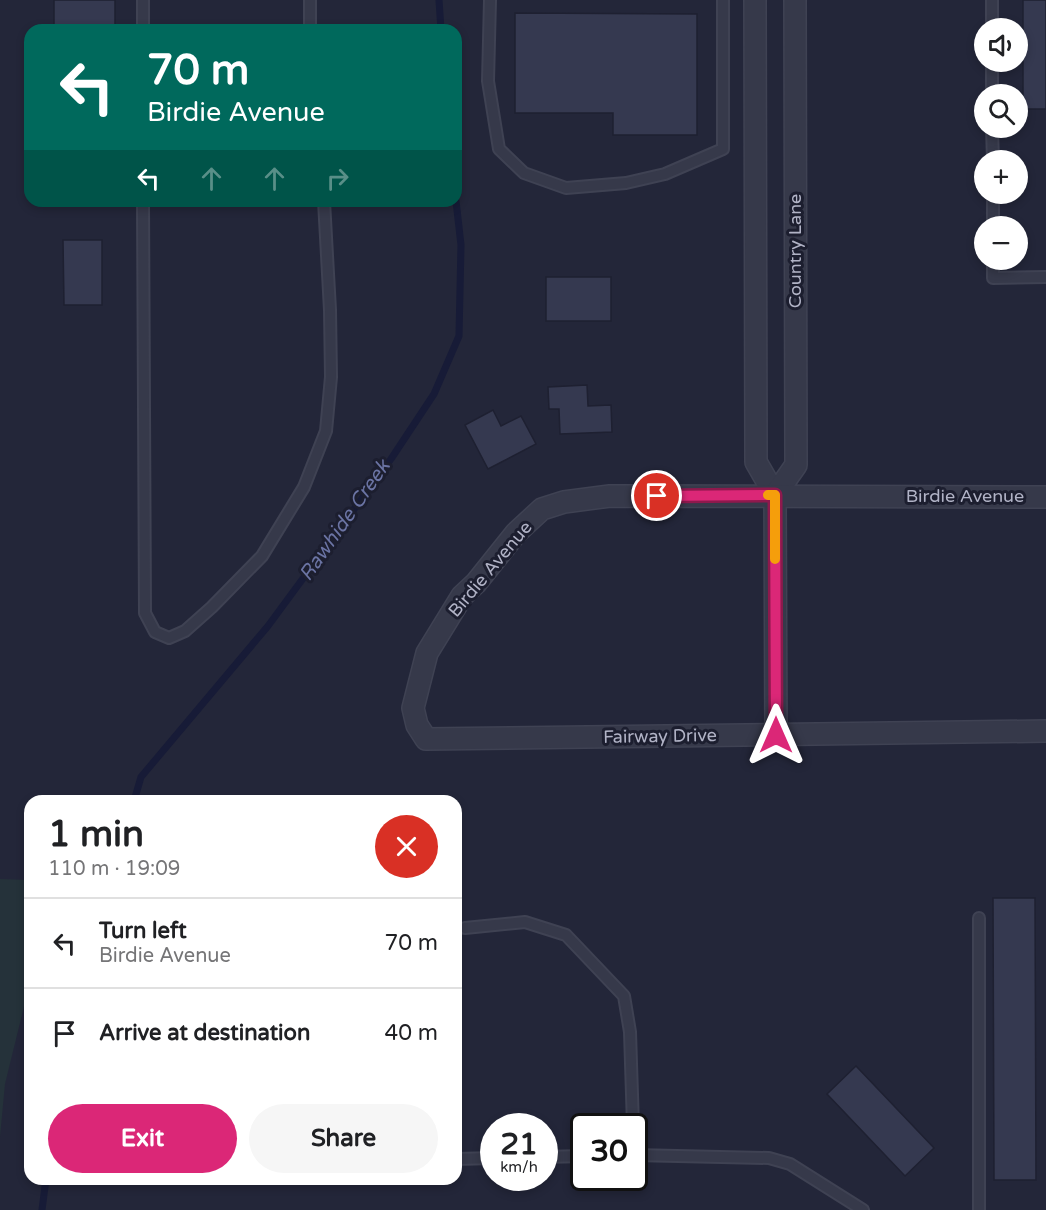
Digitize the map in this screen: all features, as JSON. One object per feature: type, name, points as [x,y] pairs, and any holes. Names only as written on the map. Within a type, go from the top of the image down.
[{"type":"street","points":[[755,0],[756,462],[775,495],[776,735]]},
{"type":"street","name":"Country Lane","points":[[775,495],[796,465],[795,0]]},
{"type":"street","name":"Birdie Avenue","points":[[422,732],[417,725],[413,708],[427,653],[462,596],[476,583],[516,533],[542,509],[564,502],[610,496],[1046,497]]},
{"type":"street","name":"Fairway Drive","points":[[422,732],[426,739],[1046,731]]},
{"type":"lane","points":[[143,0],[143,24]]},
{"type":"lane","points":[[310,0],[310,24]]},
{"type":"lane","points":[[490,0],[488,81],[499,149],[524,173],[566,188],[626,183],[665,174],[723,149],[723,0]]},
{"type":"lane","points":[[992,0],[992,18]]},
{"type":"lane","points":[[143,207],[145,613],[155,632],[169,638],[185,631],[262,556],[304,486],[326,431],[331,377],[324,207]]},
{"type":"lane","points":[[993,270],[993,278],[1046,277]]},
{"type":"lane","points":[[979,918],[980,1210]]},
{"type":"lane","points":[[465,928],[525,922],[566,934],[624,996],[630,1032],[633,1113]]},
{"type":"lane","points":[[648,1155],[769,1158],[790,1164],[863,1210]]},
{"type":"lane","points":[[462,1159],[480,1158]]},
{"type":"shaded area","points":[[0,879],[24,880],[24,1006],[5,1084],[0,1137]]},
{"type":"building","points":[[54,0],[115,0],[115,24],[54,24]]},
{"type":"building","points":[[1023,0],[1046,0],[1046,109],[1028,109],[1028,84],[1023,84],[1023,72],[1028,72],[1028,18],[1023,18]]},
{"type":"building","points":[[515,13],[697,14],[697,135],[613,135],[613,113],[515,113]]},
{"type":"building","points":[[63,240],[102,240],[102,305],[64,305]]},
{"type":"building","points":[[546,277],[611,277],[611,321],[546,321]]},
{"type":"building","points":[[587,385],[588,406],[611,405],[612,432],[560,434],[559,409],[549,409],[548,387]]},
{"type":"building","points":[[493,410],[501,426],[521,416],[536,444],[488,469],[465,425]]},
{"type":"building","points":[[993,898],[1035,898],[1036,1180],[994,1180]]},
{"type":"building","points":[[856,1066],[934,1148],[905,1176],[827,1094]]},
{"type":"waterway","name":"Rawhide Creek","points":[[439,0],[441,24]]},
{"type":"waterway","name":"Rawhide Creek","points":[[136,795],[141,777],[268,626],[391,459],[434,394],[459,336],[461,245],[457,207]]},
{"type":"waterway","name":"Rawhide Creek","points":[[42,1210],[45,1185]]},
{"type":"slow traffic","points":[[768,495],[775,495],[775,559]]},
{"type":"route","points":[[657,496],[775,495],[776,735]]}]
